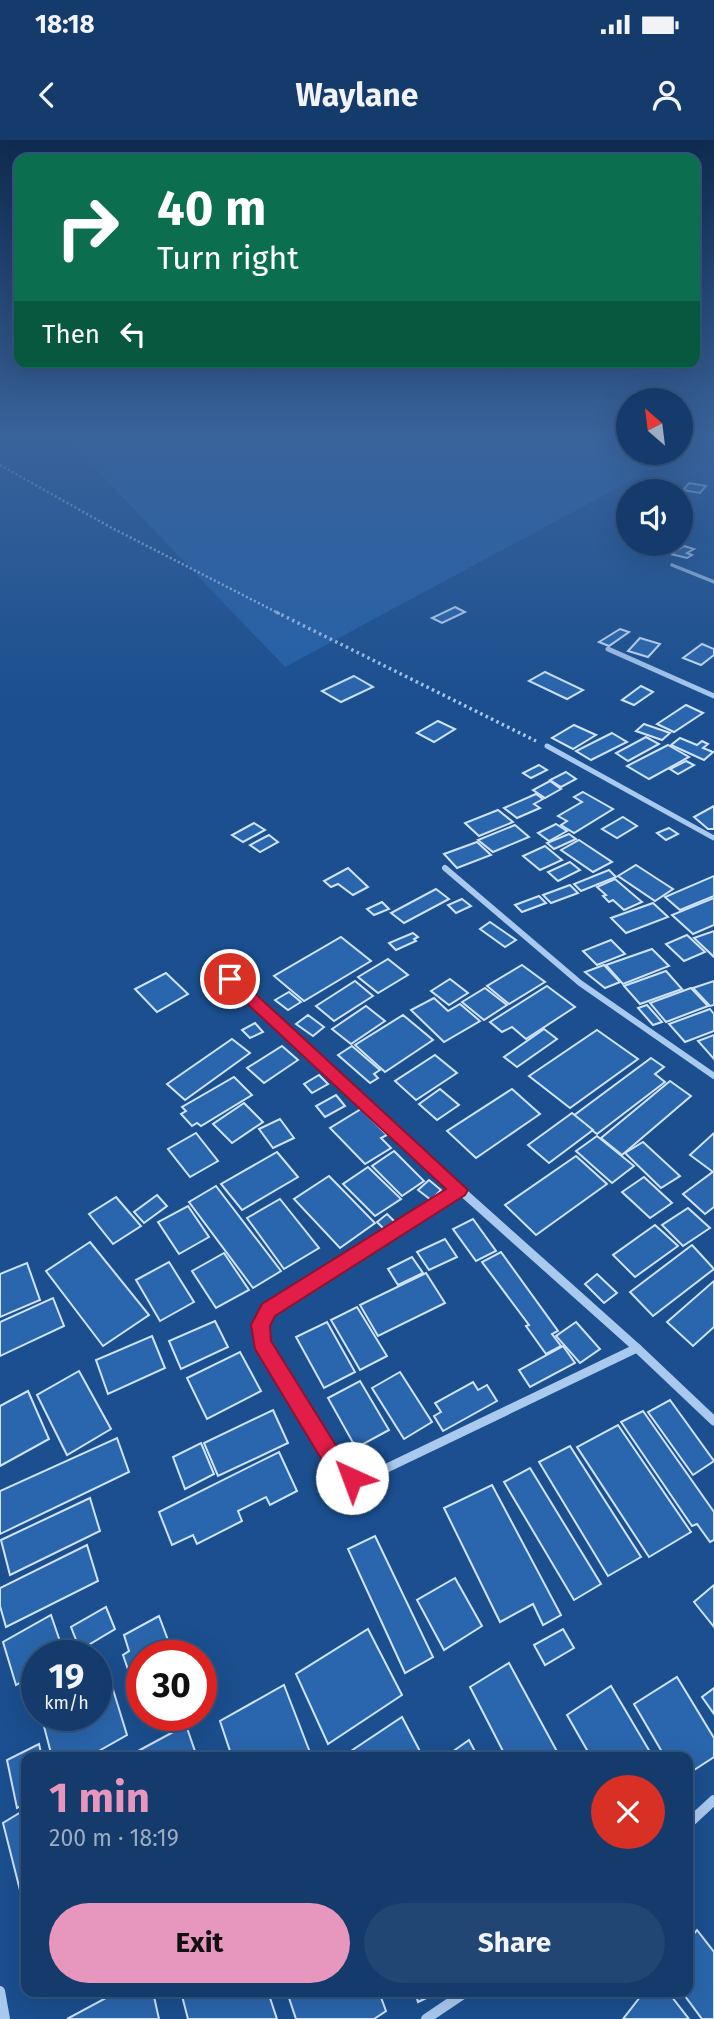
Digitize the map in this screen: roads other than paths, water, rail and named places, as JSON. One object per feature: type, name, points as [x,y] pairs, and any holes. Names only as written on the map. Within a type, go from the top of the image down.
[{"type":"street","points":[[672,565],[714,582]]},
{"type":"street","points":[[608,649],[714,696]]},
{"type":"street","points":[[547,746],[714,838]]},
{"type":"street","points":[[444,868],[580,983],[714,1076]]},
{"type":"street","points":[[230,979],[714,1421]]},
{"type":"street","points":[[459,1190],[269,1310],[260,1325],[262,1343],[338,1468],[352,1478],[366,1478],[637,1348]]},
{"type":"street","points":[[693,1820],[714,1800]]},
{"type":"street","points":[[0,1991],[5,2019]]},
{"type":"street","points":[[426,2019],[459,1997]]}]
